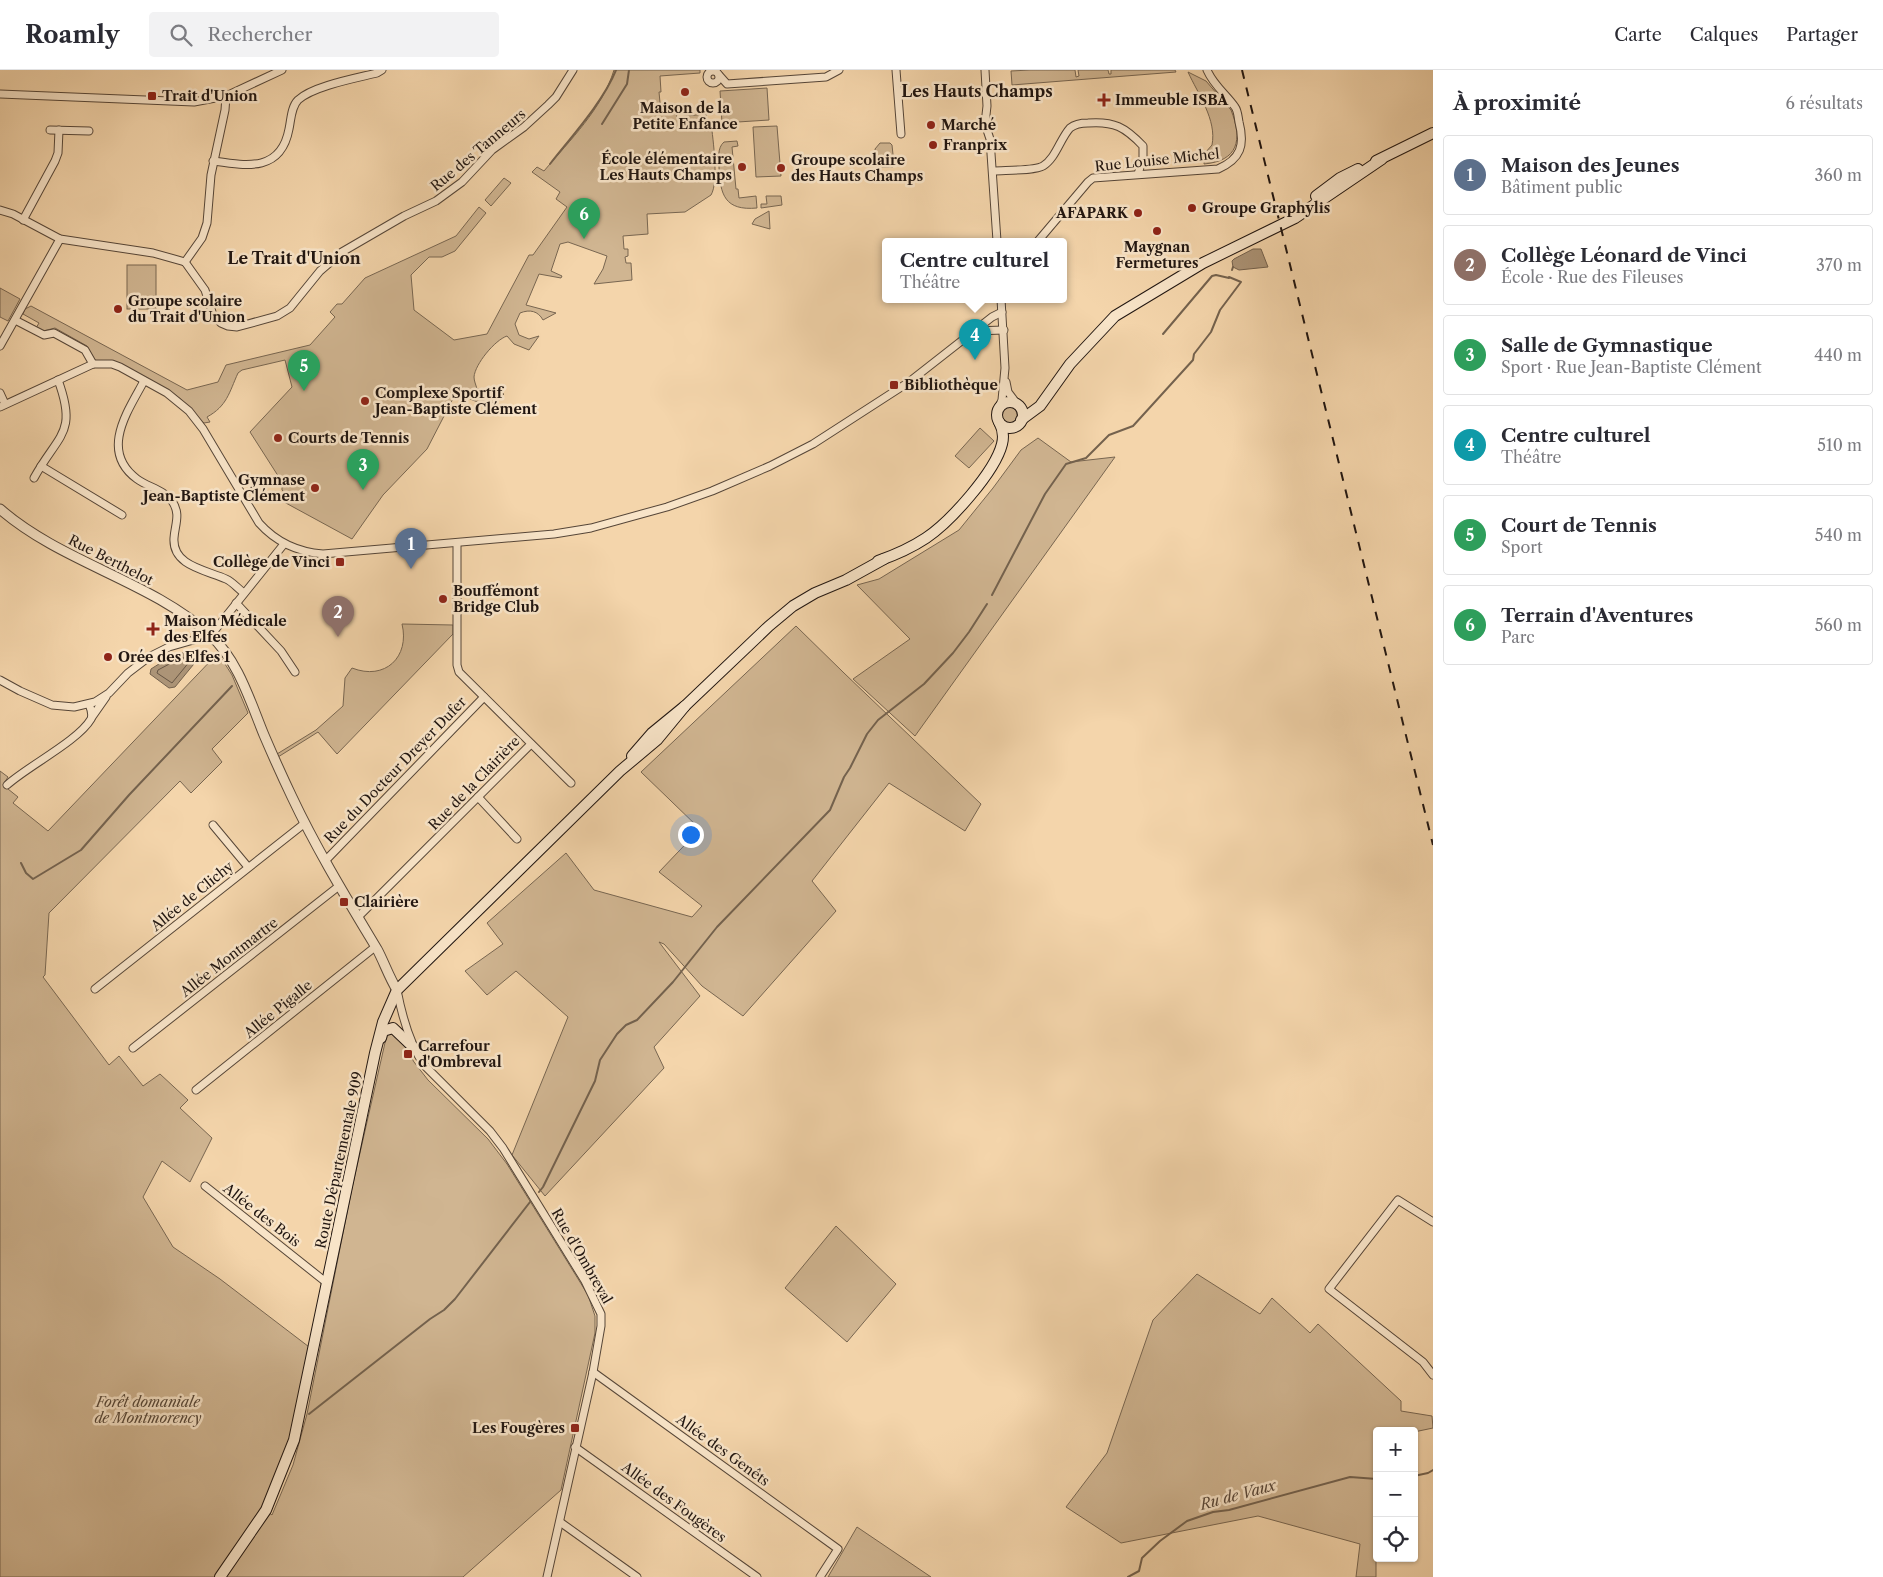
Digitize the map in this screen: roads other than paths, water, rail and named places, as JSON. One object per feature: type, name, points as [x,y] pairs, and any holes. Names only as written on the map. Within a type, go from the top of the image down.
[{"type":"main road","points":[[999,422],[1007,428],[1020,422],[1036,410],[1078,354],[1122,310],[1203,263],[1301,214],[1382,159],[1433,133]]},
{"type":"main road","points":[[983,477],[996,460],[1002,443],[1003,432],[997,418],[998,409],[1007,402],[1024,407],[1035,404],[1052,388]]},
{"type":"main road","points":[[983,477],[1002,458],[1014,429],[1020,422],[1022,412],[1017,404]]},
{"type":"main road","name":"Route Départementale 909","points":[[220,1577],[266,1510],[294,1440],[375,1053],[386,1015],[397,990],[620,771],[657,740],[685,706],[769,626],[793,606],[815,593],[846,580],[917,544],[938,530],[955,514],[983,477]]},
{"type":"main road","points":[[375,1053],[383,1031],[388,1028],[396,1030],[414,1048]]},
{"type":"street","points":[[0,94],[194,102],[226,96],[282,70]]},
{"type":"street","points":[[213,161],[252,166],[271,159],[285,144],[294,106],[297,101],[331,84],[377,73],[382,70]]},
{"type":"street","name":"Rue des Tanneurs","points":[[185,262],[205,290],[214,315],[221,323],[237,327],[277,316],[290,308],[320,271],[342,252],[404,216],[436,201],[462,182],[492,150],[538,116],[556,97],[573,70]]},
{"type":"street","points":[[719,76],[727,84],[826,76],[839,70]]},
{"type":"street","points":[[896,70],[901,134]]},
{"type":"street","points":[[984,70],[987,106],[985,124],[990,139],[997,238]]},
{"type":"street","name":"Rue Louise Michel","points":[[1041,238],[1088,182],[1094,178],[1218,169],[1228,164],[1238,154],[1242,136],[1237,111],[1216,87],[1207,70]]},
{"type":"street","points":[[0,210],[60,239],[153,253],[185,262],[202,238],[207,223],[213,161],[226,110],[226,96]]},
{"type":"street","points":[[993,172],[1040,168],[1071,128],[1084,123],[1103,122],[1114,124],[1133,135],[1144,148],[1138,174]]},
{"type":"street","points":[[50,130],[89,131]]},
{"type":"street","points":[[23,220],[55,161],[58,153],[59,130]]},
{"type":"street","points":[[0,346],[60,239]]},
{"type":"street","points":[[1001,303],[1007,388],[1012,399],[1017,404]]},
{"type":"street","points":[[0,393],[3,406],[93,364],[116,365],[167,393],[189,411],[204,429],[259,523],[266,531],[284,544],[307,553],[323,554],[457,544],[577,531],[634,517],[712,491],[784,459],[845,424],[921,373],[992,317],[1002,312]]},
{"type":"street","points":[[14,320],[44,335],[54,333],[85,350],[93,364]]},
{"type":"street","points":[[974,331],[1004,330]]},
{"type":"street","points":[[998,409],[1002,400],[1005,369]]},
{"type":"street","points":[[34,478],[60,439],[66,423],[68,412],[66,400],[58,380]]},
{"type":"street","points":[[144,381],[119,431],[119,450],[122,460],[127,470],[137,479],[167,495],[173,502],[177,513],[174,546],[179,556],[190,565],[231,582],[244,593]]},
{"type":"street","points":[[41,466],[122,515]]},
{"type":"street","name":"Rue Berthelot","points":[[0,509],[28,530],[171,607],[211,636],[229,658],[239,677],[305,823],[397,990]]},
{"type":"street","points":[[8,785],[19,774],[74,737],[91,719],[109,693],[128,673],[148,657],[169,647],[211,636],[284,544]]},
{"type":"street","name":"Rue de la Clairière","points":[[358,918],[531,744],[461,675],[456,665],[457,544]]},
{"type":"street","points":[[236,603],[281,651],[295,672]]},
{"type":"street","points":[[0,680],[52,705],[74,707],[88,704],[109,693]]},
{"type":"street","name":"Rue du Docteur Dreyer Dufer","points":[[325,861],[484,697]]},
{"type":"street","points":[[88,704],[92,714],[91,719]]},
{"type":"street","points":[[531,744],[571,783]]},
{"type":"street","points":[[478,797],[517,838]]},
{"type":"street","name":"Allée de Clichy","points":[[95,989],[305,823]]},
{"type":"street","points":[[213,825],[248,867]]},
{"type":"street","name":"Allée Montmartre","points":[[133,1048],[339,886]]},
{"type":"street","name":"Allée Pigalle","points":[[196,1090],[375,947]]},
{"type":"street","name":"Rue d'Ombreval","points":[[397,990],[401,1010],[414,1048],[424,1065],[490,1131],[503,1148],[585,1281],[596,1301],[602,1319],[593,1372],[547,1577]]},
{"type":"street","name":"Allée des Bois","points":[[205,1186],[327,1283]]},
{"type":"street","points":[[1433,1222],[1398,1200],[1328,1289],[1423,1362],[1433,1375]]},
{"type":"street","name":"Allée des Genêts","points":[[593,1372],[838,1549],[820,1577]]},
{"type":"street","name":"Allée des Fougères","points":[[575,1447],[757,1577]]},
{"type":"street","points":[[560,1522],[637,1577]]},
{"type":"water","points":[[1253,249],[1261,249],[1268,267],[1239,270],[1233,267],[1232,261],[1234,259]]},
{"type":"water","points":[[187,652],[195,653],[198,659],[175,687],[169,688],[150,674],[151,669],[164,661]]},
{"type":"waterway","points":[[550,164],[595,106],[616,70]]},
{"type":"waterway","points":[[602,124],[627,84],[629,70]]},
{"type":"waterway","points":[[1163,334],[1212,276],[1229,278]]},
{"type":"waterway","points":[[992,595],[1045,494],[1066,464],[1086,458],[1109,435],[1133,426],[1193,360],[1194,354],[1211,332],[1220,310],[1241,282],[1229,277]]},
{"type":"waterway","points":[[539,1192],[595,1081],[600,1060],[617,1034],[626,1025],[637,1020],[673,982],[717,927],[830,810],[844,777],[867,734],[878,720],[924,684],[953,653],[987,604]]},
{"type":"waterway","points":[[21,863],[26,873],[33,879],[81,850],[129,795],[232,686]]},
{"type":"waterway","points":[[309,1414],[444,1310],[455,1299],[530,1202]]},
{"type":"waterway","name":"Ru de Vaux","points":[[1418,1475],[1433,1470]]},
{"type":"waterway","name":"Ru de Vaux","points":[[1128,1577],[1139,1571],[1142,1558],[1160,1541],[1187,1521],[1213,1512],[1229,1510],[1350,1477],[1373,1479]]},
{"type":"railway","points":[[1242,70],[1433,845]]},
{"type":"place","name":"Maison de la Petite Enfance","points":[[685,92]]},
{"type":"place","name":"Trait d'Union","points":[[152,96]]},
{"type":"place","name":"Immeuble ISBA","points":[[1104,100]]},
{"type":"place","name":"Marché","points":[[931,125]]},
{"type":"place","name":"Franprix","points":[[933,145]]},
{"type":"place","name":"École élémentaire Les Hauts Champs","points":[[742,167]]},
{"type":"place","name":"Groupe scolaire des Hauts Champs","points":[[781,168]]},
{"type":"place","name":"Groupe Graphylis","points":[[1192,208]]},
{"type":"place","name":"AFAPARK","points":[[1138,213]]},
{"type":"place","name":"Maygnan Fermetures","points":[[1157,231]]},
{"type":"place","name":"Terrain d'Aventures","points":[[584,239]]},
{"type":"place","name":"Groupe scolaire du Trait d'Union","points":[[118,309]]},
{"type":"place","name":"Centre culturel","points":[[975,360]]},
{"type":"place","name":"Bibliothèque","points":[[894,385]]},
{"type":"place","name":"Court de Tennis","points":[[304,391]]},
{"type":"place","name":"Complexe Sportif Jean-Baptiste Clément","points":[[365,401]]},
{"type":"place","name":"Courts de Tennis","points":[[278,438]]},
{"type":"place","name":"Gymnase Jean-Baptiste Clément","points":[[315,488]]},
{"type":"place","name":"Salle de Gymnastique","points":[[363,490]]},
{"type":"place","name":"Collège de Vinci","points":[[340,562]]},
{"type":"place","name":"Maison des Jeunes","points":[[411,569]]},
{"type":"place","name":"Bouffémont Bridge Club","points":[[443,599]]},
{"type":"place","name":"Maison Médicale des Elfes","points":[[153,629]]},
{"type":"place","name":"Collège Léonard de Vinci","points":[[338,637]]},
{"type":"place","name":"Orée des Elfes 1","points":[[108,657]]},
{"type":"place","name":"Clairière","points":[[344,902]]},
{"type":"place","name":"Carrefour d'Ombreval","points":[[408,1054]]},
{"type":"place","name":"Les Fougères","points":[[575,1428]]},
{"type":"district","name":"Les Hauts Champs","points":[[977,91]]},
{"type":"district","name":"Le Trait d'Union","points":[[294,258]]},
{"type":"park label","name":"Forêt domaniale de Montmorency","points":[[148,1410]]}]
